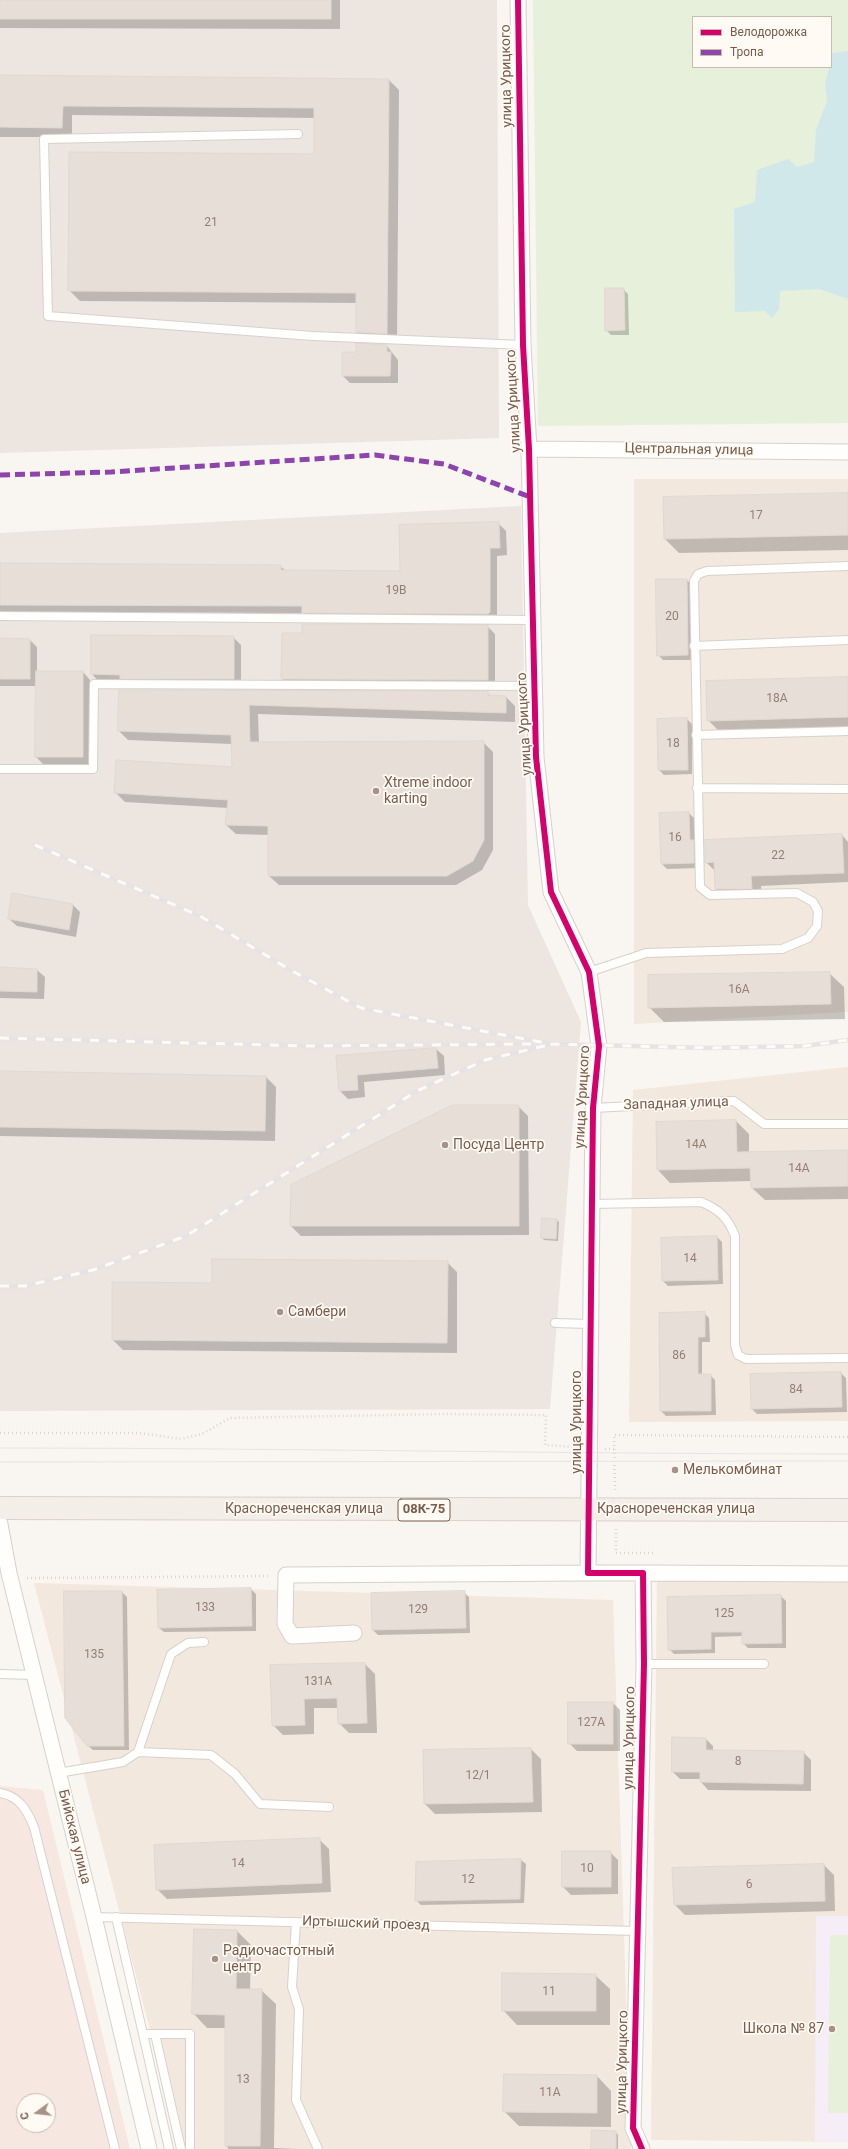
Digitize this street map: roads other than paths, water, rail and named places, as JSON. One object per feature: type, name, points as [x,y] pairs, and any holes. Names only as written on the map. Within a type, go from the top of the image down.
[{"type":"main road","name":"Краснореченская улица","points":[[0,1508],[848,1510]]},
{"type":"street","name":"улица Урицкого","points":[[518,0],[523,345],[529,448],[536,757],[552,892],[589,972],[599,1046],[592,1108],[588,1573]]},
{"type":"street","name":"Центральная улица","points":[[529,448],[848,452]]},
{"type":"street","name":"Бийская улица","points":[[0,1524],[6,1575],[34,1675],[94,1917],[149,2149]]},
{"type":"street","points":[[354,1633],[292,1636],[285,1624],[286,1576],[588,1573],[848,1574]]},
{"type":"street","name":"улица Урицкого","points":[[642,2149],[634,2128],[644,1664],[643,1573]]},
{"type":"lane","points":[[298,134],[44,139],[48,316],[313,336],[523,345]]},
{"type":"lane","points":[[589,972],[646,953],[782,949],[808,938],[817,926],[818,911],[813,902],[797,893],[710,895],[700,887],[694,646],[694,581],[698,574],[708,571],[848,566]]},
{"type":"lane","points":[[0,616],[533,620]]},
{"type":"lane","points":[[694,646],[848,640]]},
{"type":"lane","points":[[0,769],[93,769],[94,684],[534,686]]},
{"type":"lane","points":[[696,735],[848,731]]},
{"type":"lane","points":[[698,788],[848,789]]},
{"type":"lane","name":"Западная улица","points":[[592,1108],[734,1101],[764,1124],[848,1124]]},
{"type":"lane","points":[[591,1204],[701,1202],[714,1207],[730,1224],[735,1236],[735,1345],[738,1355],[746,1359],[848,1358]]},
{"type":"lane","points":[[555,1323],[589,1324]]},
{"type":"lane","points":[[138,1752],[171,1654],[188,1643],[204,1642]]},
{"type":"lane","points":[[644,1664],[764,1664]]},
{"type":"lane","points":[[0,1674],[34,1675]]},
{"type":"lane","points":[[58,1773],[123,1762],[138,1752],[211,1755],[235,1774],[260,1804],[329,1807]]},
{"type":"lane","points":[[0,1793],[12,1796],[22,1804],[34,1827],[115,2149]]},
{"type":"lane","name":"Иртышский проезд","points":[[94,1917],[638,1931]]},
{"type":"lane","points":[[116,1918],[170,2149]]},
{"type":"lane","points":[[296,1922],[292,1987],[299,2008],[296,2100],[318,2149]]},
{"type":"lane","points":[[143,2034],[190,2034],[190,2149]]},
{"type":"lane","points":[[155,2034],[181,2149]]},
{"type":"water","points":[[848,51],[848,299],[819,289],[780,291],[779,309],[772,318],[765,311],[735,312],[734,209],[755,202],[757,170],[788,159],[797,167],[814,162],[816,130],[827,101],[825,84],[829,68],[832,68],[832,53]]},
{"type":"tram line","points":[[0,1448],[848,1454]]},
{"type":"tram line","points":[[0,1462],[848,1461]]},
{"type":"railway","points":[[35,845],[200,916],[294,972],[361,1008],[551,1044],[710,1048],[805,1046],[848,1040]]},
{"type":"railway","points":[[0,1038],[309,1046],[531,1044]]},
{"type":"railway","points":[[0,1286],[25,1286],[93,1270],[186,1236],[417,1091],[485,1060],[548,1045]]},
{"type":"place","name":"Xtreme indoor karting","points":[[376,791]]},
{"type":"place","name":"Посуда Центр","points":[[445,1145]]},
{"type":"place","name":"Самбери","points":[[280,1312]]},
{"type":"place","name":"Мелькомбинат","points":[[675,1470]]},
{"type":"place","name":"Радиочастотный центр","points":[[215,1959]]},
{"type":"place","name":"Школа № 87","points":[[832,2029]]}]
